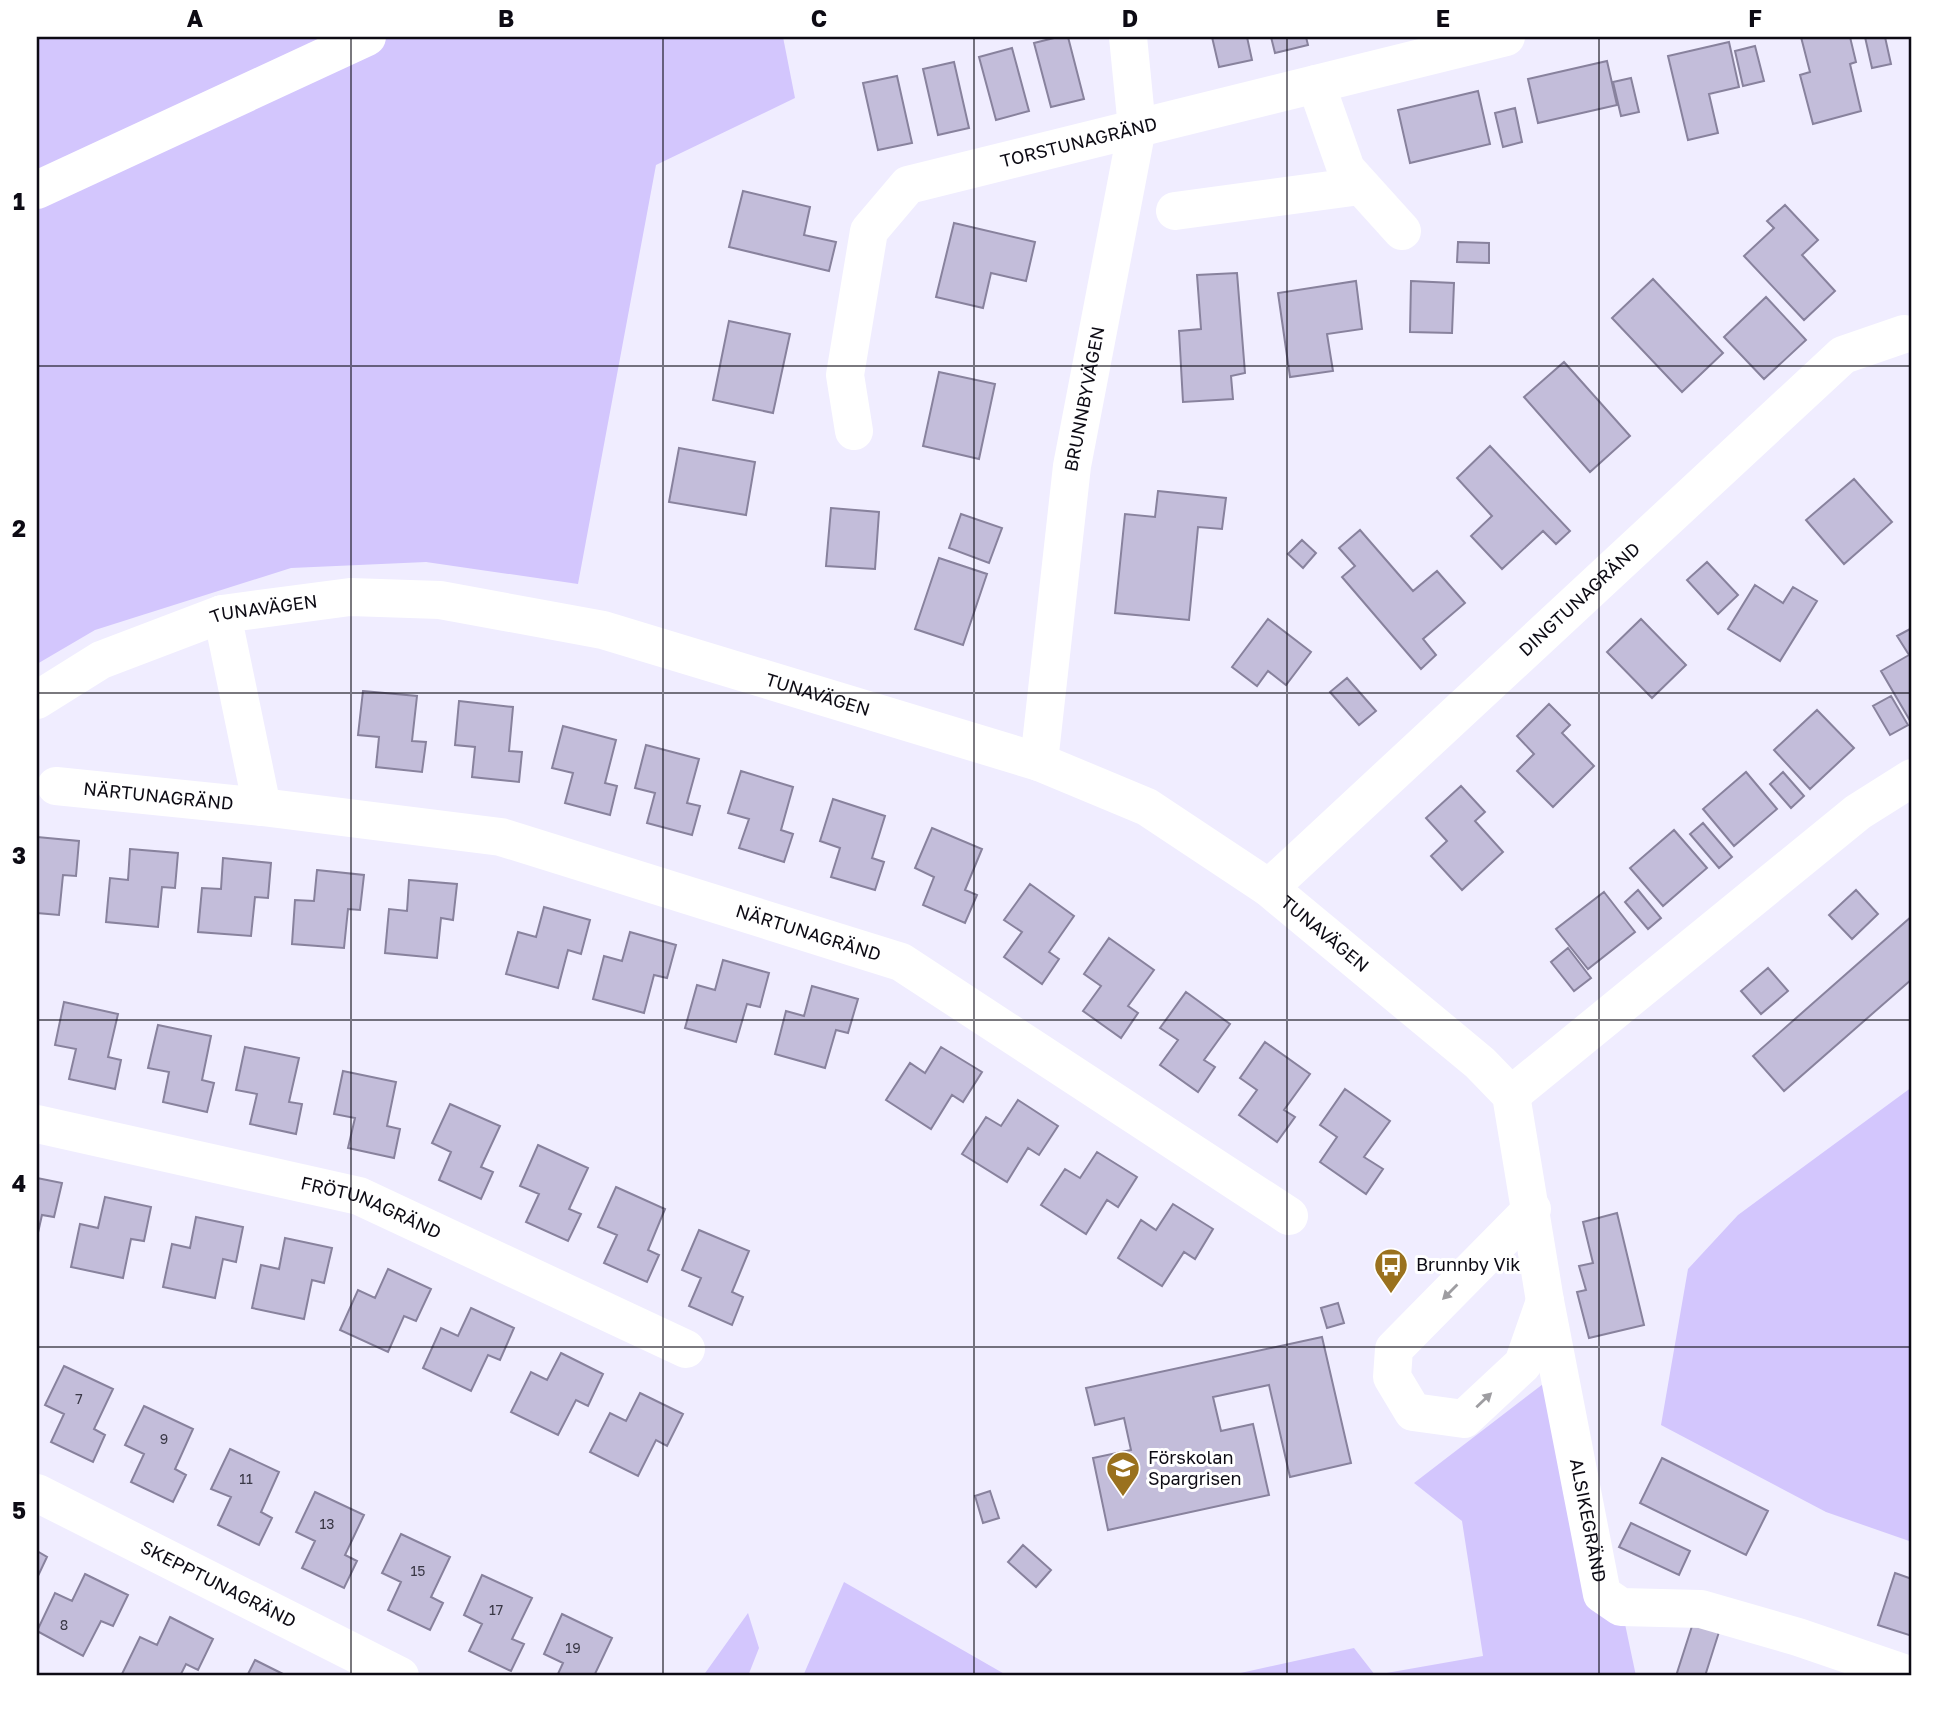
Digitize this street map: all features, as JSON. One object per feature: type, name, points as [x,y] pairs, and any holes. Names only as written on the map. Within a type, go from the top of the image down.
[{"type":"street","points":[[37,190],[367,37]]},
{"type":"street","name":"BRUNNBYVÄGEN","points":[[1039,762],[1072,466],[1137,128],[1128,37]]},
{"type":"street","name":"TORSTUNAGRÄND","points":[[854,431],[845,375],[869,231],[908,185],[1506,37]]},
{"type":"street","points":[[1316,84],[1346,169],[1402,231]]},
{"type":"street","points":[[1175,211],[1360,186]]},
{"type":"street","name":"DINGTUNAGRÄND","points":[[1269,888],[1843,355],[1904,334]]},
{"type":"street","name":"TUNAVÄGEN","points":[[37,700],[101,660],[222,614],[350,597],[440,600],[584,626],[1039,762],[1147,807],[1269,888],[1480,1063],[1511,1095]]},
{"type":"street","name":"NÄRTUNAGRÄND","points":[[222,614],[262,807]]},
{"type":"street","points":[[1545,1301],[1523,1364],[1464,1419],[1413,1412],[1392,1377],[1394,1349],[1532,1209],[1511,1095],[1858,812],[1912,778]]},
{"type":"street","name":"NÄRTUNAGRÄND","points":[[57,786],[262,807],[501,837],[901,962],[1289,1216]]},
{"type":"street","name":"FRÖTUNAGRÄND","points":[[37,1124],[359,1196],[686,1349]]},
{"type":"street","name":"ALSIKEGRÄND","points":[[1532,1209],[1545,1301],[1602,1594],[1621,1607],[1701,1609],[1797,1636],[1912,1676]]},
{"type":"street","name":"SKEPPTUNAGRÄND","points":[[37,1493],[400,1676]]},
{"type":"shaded area","points":[[37,37],[783,37],[795,98],[656,165],[578,584],[426,562],[291,568],[95,630],[37,664]]},
{"type":"shaded area","points":[[1912,1087],[1912,1542],[1826,1512],[1661,1425],[1688,1269],[1738,1215]]},
{"type":"shaded area","points":[[1543,1384],[1587,1444],[1636,1676],[1227,1676],[1354,1648],[1375,1675],[1483,1656],[1462,1521],[1414,1483]]},
{"type":"shaded area","points":[[844,1582],[1008,1676],[803,1676]]},
{"type":"shaded area","points":[[748,1613],[759,1648],[748,1676],[703,1676]]},
{"type":"building","points":[[1068,37],[1084,99],[1051,107],[1034,43]]},
{"type":"building","points":[[1212,37],[1247,37],[1252,60],[1219,67]]},
{"type":"building","points":[[1271,37],[1306,37],[1308,45],[1275,53]]},
{"type":"building","points":[[1801,37],[1850,37],[1856,62],[1850,64],[1861,111],[1813,124],[1800,75],[1810,72]]},
{"type":"building","points":[[1865,37],[1885,37],[1891,64],[1872,68]]},
{"type":"building","points":[[1729,42],[1739,87],[1709,94],[1718,133],[1688,140],[1668,56]]},
{"type":"building","points":[[1755,46],[1764,81],[1743,86],[1735,51]]},
{"type":"building","points":[[1012,48],[1029,111],[996,120],[979,57]]},
{"type":"building","points":[[1607,61],[1617,105],[1538,123],[1528,79]]},
{"type":"building","points":[[954,62],[969,128],[938,135],[923,69]]},
{"type":"building","points":[[897,76],[912,143],[878,150],[863,83]]},
{"type":"building","points":[[1631,78],[1639,112],[1621,116],[1613,82]]},
{"type":"building","points":[[1478,91],[1490,144],[1410,163],[1398,110]]},
{"type":"building","points":[[1515,108],[1522,142],[1503,147],[1495,113]]},
{"type":"building","points":[[743,191],[810,207],[804,235],[836,242],[829,271],[729,247]]},
{"type":"building","points":[[1785,205],[1818,240],[1802,255],[1835,291],[1804,320],[1744,256],[1774,228],[1767,221]]},
{"type":"building","points":[[954,223],[1035,242],[1026,281],[991,273],[983,308],[936,297]]},
{"type":"building","points":[[1458,242],[1489,243],[1489,263],[1457,262]]},
{"type":"building","points":[[1237,273],[1245,373],[1231,376],[1233,399],[1183,402],[1179,331],[1201,329],[1197,275]]},
{"type":"building","points":[[1653,279],[1723,353],[1682,392],[1612,318]]},
{"type":"building","points":[[1356,281],[1362,329],[1327,334],[1333,371],[1290,377],[1278,293]]},
{"type":"building","points":[[1411,281],[1454,283],[1452,333],[1410,332]]},
{"type":"building","points":[[1766,297],[1806,340],[1764,379],[1724,337]]},
{"type":"building","points":[[729,321],[790,334],[773,413],[713,400]]},
{"type":"building","points":[[1564,362],[1630,436],[1590,472],[1524,397]]},
{"type":"building","points":[[939,372],[995,384],[979,459],[923,446]]},
{"type":"building","points":[[1490,446],[1570,531],[1556,544],[1543,531],[1502,569],[1471,536],[1492,516],[1457,478]]},
{"type":"building","points":[[679,448],[755,462],[746,515],[669,502]]},
{"type":"building","points":[[1854,479],[1892,522],[1844,564],[1806,520]]},
{"type":"building","points":[[1158,491],[1226,498],[1222,529],[1198,527],[1189,620],[1115,613],[1125,514],[1155,517]]},
{"type":"building","points":[[831,508],[879,512],[875,569],[826,566]]},
{"type":"building","points":[[961,514],[1002,528],[989,563],[949,548]]},
{"type":"building","points":[[1360,530],[1413,591],[1437,571],[1465,603],[1423,639],[1436,655],[1421,669],[1342,577],[1355,566],[1339,548]]},
{"type":"building","points":[[1302,540],[1316,553],[1303,568],[1288,554]]},
{"type":"building","points":[[939,558],[987,574],[963,645],[915,629]]},
{"type":"building","points":[[1707,562],[1738,595],[1718,614],[1687,580]]},
{"type":"building","points":[[1755,585],[1783,603],[1793,587],[1817,601],[1780,661],[1728,629]]},
{"type":"building","points":[[1268,619],[1311,652],[1286,685],[1268,671],[1257,686],[1232,667]]},
{"type":"building","points":[[1641,619],[1686,665],[1652,698],[1607,652]]},
{"type":"building","points":[[1912,628],[1912,724],[1881,671],[1909,655],[1897,636]]},
{"type":"building","points":[[1347,678],[1376,711],[1359,725],[1330,692]]},
{"type":"building","points":[[363,691],[417,696],[412,741],[426,742],[422,772],[376,767],[379,737],[358,735]]},
{"type":"building","points":[[1891,696],[1908,725],[1890,735],[1873,706]]},
{"type":"building","points":[[459,701],[513,707],[509,751],[522,752],[519,782],[472,777],[475,747],[455,745]]},
{"type":"building","points":[[1549,704],[1570,725],[1562,733],[1594,766],[1553,807],[1517,771],[1534,754],[1517,736]]},
{"type":"building","points":[[1817,710],[1854,748],[1810,789],[1774,750]]},
{"type":"building","points":[[563,726],[616,740],[605,783],[617,786],[610,815],[565,803],[573,773],[552,768]]},
{"type":"building","points":[[646,745],[699,759],[687,803],[700,806],[692,835],[647,823],[655,793],[635,788]]},
{"type":"building","points":[[741,771],[793,787],[781,830],[793,834],[784,862],[739,848],[749,819],[728,813]]},
{"type":"building","points":[[1746,772],[1777,809],[1734,846],[1703,809]]},
{"type":"building","points":[[1783,772],[1804,796],[1791,808],[1770,784]]},
{"type":"building","points":[[1461,786],[1485,812],[1475,821],[1503,852],[1462,890],[1431,856],[1447,841],[1426,818]]},
{"type":"building","points":[[833,799],[885,816],[872,858],[884,862],[875,890],[831,877],[840,848],[820,841]]},
{"type":"building","points":[[1703,823],[1732,857],[1719,868],[1690,834]]},
{"type":"building","points":[[932,828],[982,849],[965,890],[977,895],[965,923],[923,905],[934,877],[915,868]]},
{"type":"building","points":[[1674,830],[1707,868],[1663,906],[1630,868]]},
{"type":"building","points":[[37,837],[79,841],[76,876],[63,875],[59,915],[37,913]]},
{"type":"building","points":[[130,849],[178,853],[175,888],[162,887],[158,927],[106,922],[110,878],[128,880]]},
{"type":"building","points":[[223,858],[271,863],[268,898],[255,897],[251,936],[198,932],[202,888],[221,889]]},
{"type":"building","points":[[317,870],[364,875],[360,910],[348,909],[344,948],[292,944],[295,900],[314,901]]},
{"type":"building","points":[[409,880],[457,884],[453,920],[441,918],[437,958],[385,953],[389,909],[407,911]]},
{"type":"building","points":[[1030,884],[1074,916],[1049,952],[1059,959],[1042,984],[1004,957],[1022,932],[1004,920]]},
{"type":"building","points":[[1638,890],[1661,918],[1648,929],[1625,902]]},
{"type":"building","points":[[1856,890],[1878,914],[1852,939],[1829,915]]},
{"type":"building","points":[[1604,892],[1635,932],[1588,969],[1556,929]]},
{"type":"building","points":[[544,907],[590,920],[581,954],[568,950],[558,988],[506,974],[518,932],[536,937]]},
{"type":"building","points":[[1912,916],[1912,979],[1784,1091],[1753,1056]]},
{"type":"building","points":[[630,932],[676,945],[667,978],[654,975],[644,1013],[593,999],[604,956],[622,961]]},
{"type":"building","points":[[1109,938],[1154,970],[1128,1006],[1138,1013],[1121,1038],[1083,1011],[1101,986],[1084,974]]},
{"type":"building","points":[[1568,948],[1591,978],[1574,991],[1551,962]]},
{"type":"building","points":[[723,960],[769,973],[760,1007],[747,1004],[736,1042],[685,1028],[697,985],[715,990]]},
{"type":"building","points":[[1768,968],[1788,991],[1761,1014],[1741,991]]},
{"type":"building","points":[[812,986],[858,999],[848,1033],[836,1030],[825,1068],[775,1054],[786,1011],[804,1016]]},
{"type":"building","points":[[1186,992],[1230,1024],[1204,1060],[1215,1067],[1198,1092],[1160,1065],[1178,1040],[1160,1028]]},
{"type":"building","points":[[64,1002],[118,1014],[108,1057],[121,1060],[115,1089],[69,1079],[76,1049],[55,1045]]},
{"type":"building","points":[[158,1025],[211,1036],[202,1080],[214,1083],[207,1112],[163,1102],[169,1072],[148,1068]]},
{"type":"building","points":[[1265,1042],[1310,1074],[1284,1110],[1295,1117],[1277,1142],[1239,1115],[1257,1090],[1240,1078]]},
{"type":"building","points":[[245,1047],[299,1058],[289,1102],[302,1104],[296,1134],[250,1124],[257,1094],[236,1090]]},
{"type":"building","points":[[941,1047],[982,1072],[963,1102],[952,1095],[931,1129],[886,1100],[910,1063],[925,1073]]},
{"type":"building","points":[[343,1071],[396,1082],[387,1126],[400,1129],[394,1158],[348,1148],[355,1118],[334,1114]]},
{"type":"building","points":[[1345,1089],[1390,1121],[1364,1157],[1383,1169],[1366,1194],[1320,1162],[1337,1137],[1320,1125]]},
{"type":"building","points":[[1018,1100],[1058,1126],[1039,1155],[1028,1148],[1007,1182],[962,1154],[986,1117],[1001,1126]]},
{"type":"building","points":[[450,1104],[500,1126],[481,1167],[493,1172],[481,1199],[439,1180],[451,1152],[432,1143]]},
{"type":"building","points":[[538,1145],[588,1168],[569,1209],[581,1214],[568,1241],[526,1222],[539,1194],[520,1186]]},
{"type":"building","points":[[1097,1152],[1137,1177],[1118,1207],[1107,1200],[1086,1234],[1041,1205],[1065,1169],[1080,1178]]},
{"type":"building","points":[[37,1178],[62,1183],[54,1217],[42,1215],[37,1237]]},
{"type":"building","points":[[616,1187],[665,1209],[648,1250],[659,1255],[647,1282],[604,1263],[617,1235],[598,1227]]},
{"type":"building","points":[[105,1197],[151,1207],[144,1241],[131,1239],[123,1278],[71,1267],[80,1224],[98,1228]]},
{"type":"building","points":[[1173,1204],[1213,1229],[1195,1259],[1184,1252],[1162,1286],[1118,1258],[1141,1220],[1156,1230]]},
{"type":"building","points":[[1617,1213],[1644,1325],[1589,1338],[1577,1292],[1586,1290],[1579,1266],[1593,1263],[1583,1222]]},
{"type":"building","points":[[196,1217],[243,1227],[236,1262],[223,1259],[215,1298],[163,1287],[172,1244],[190,1248]]},
{"type":"building","points":[[699,1230],[749,1251],[732,1292],[743,1297],[732,1325],[689,1306],[701,1278],[682,1270]]},
{"type":"building","points":[[285,1238],[332,1248],[324,1283],[312,1280],[304,1319],[252,1308],[261,1265],[279,1269]]},
{"type":"building","points":[[388,1269],[431,1289],[416,1321],[404,1316],[388,1352],[340,1330],[358,1290],[375,1298]]},
{"type":"building","points":[[1338,1303],[1344,1323],[1327,1328],[1321,1308]]},
{"type":"building","points":[[471,1308],[514,1328],[500,1360],[488,1355],[471,1391],[423,1368],[441,1328],[458,1336]]},
{"type":"building","points":[[1322,1337],[1351,1463],[1290,1477],[1269,1385],[1213,1397],[1221,1431],[1253,1424],[1269,1495],[1108,1530],[1093,1458],[1131,1450],[1124,1418],[1095,1425],[1086,1388]]},
{"type":"building","points":[[561,1353],[603,1374],[588,1406],[576,1400],[558,1435],[511,1412],[531,1372],[547,1380]]},
{"type":"building","points":[[64,1366],[113,1389],[94,1429],[105,1435],[93,1462],[51,1442],[64,1414],[45,1405]]},
{"type":"building","points":[[640,1393],[683,1414],[667,1446],[656,1440],[638,1476],[590,1452],[610,1413],[626,1421]]},
{"type":"building","points":[[144,1406],[193,1429],[175,1469],[186,1475],[173,1502],[131,1482],[144,1454],[125,1445]]},
{"type":"building","points":[[230,1449],[279,1472],[261,1512],[272,1518],[259,1545],[218,1525],[231,1497],[211,1489]]},
{"type":"building","points":[[1662,1458],[1768,1511],[1746,1555],[1640,1503]]},
{"type":"building","points":[[990,1491],[999,1518],[983,1523],[975,1496]]},
{"type":"building","points":[[315,1492],[364,1515],[345,1555],[357,1561],[344,1588],[302,1568],[315,1541],[296,1532]]},
{"type":"building","points":[[1631,1523],[1690,1551],[1679,1575],[1619,1547]]},
{"type":"building","points":[[401,1534],[450,1557],[431,1597],[443,1603],[430,1630],[388,1610],[401,1582],[382,1573]]},
{"type":"building","points":[[1023,1545],[1051,1570],[1036,1587],[1008,1562]]},
{"type":"building","points":[[37,1551],[47,1557],[37,1578]]},
{"type":"building","points":[[1895,1573],[1912,1579],[1912,1636],[1878,1625]]},
{"type":"building","points":[[85,1574],[128,1595],[113,1626],[101,1621],[83,1656],[37,1631],[55,1593],[72,1601]]},
{"type":"building","points":[[482,1575],[532,1598],[512,1639],[524,1644],[511,1671],[469,1651],[482,1624],[464,1615]]},
{"type":"building","points":[[562,1614],[612,1638],[594,1676],[557,1676],[563,1663],[544,1654]]},
{"type":"building","points":[[170,1617],[213,1639],[198,1670],[186,1664],[180,1676],[121,1676],[140,1637],[157,1645]]},
{"type":"building","points":[[1693,1623],[1719,1632],[1705,1676],[1676,1676]]},
{"type":"building","points":[[255,1660],[287,1676],[247,1676]]},
{"type":"place","name":"Brunnby Vik","points":[[1391,1295]]},
{"type":"place","name":"Förskolan Spargrisen","points":[[1123,1498]]}]
